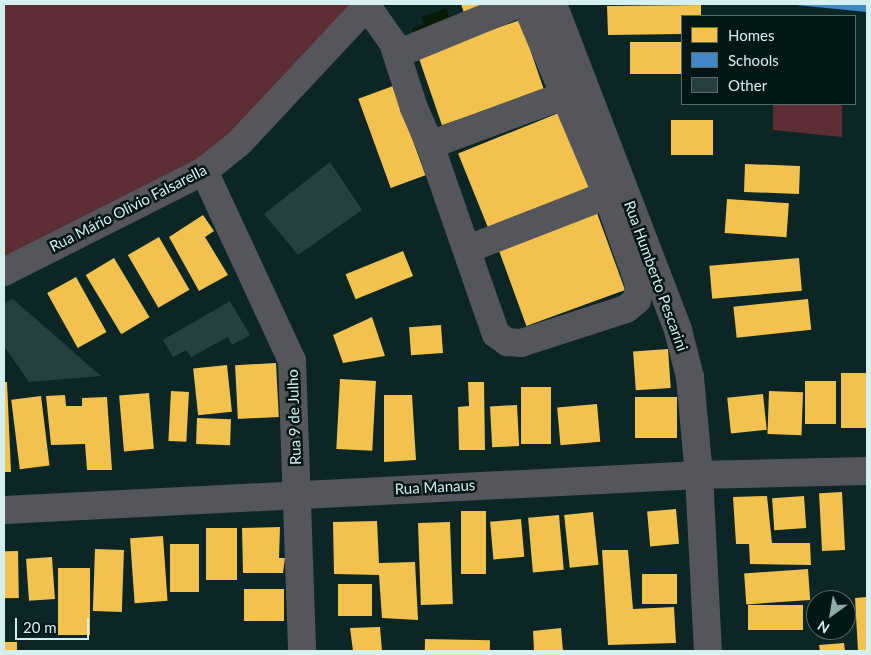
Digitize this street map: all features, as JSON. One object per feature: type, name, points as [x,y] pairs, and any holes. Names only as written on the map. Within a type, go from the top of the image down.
[{"type":"street","points":[[397,54],[520,4]]},
{"type":"street","points":[[368,5],[393,43],[414,108],[430,145],[468,249],[496,334],[507,342],[522,343],[626,309],[637,300],[638,284],[607,195],[526,4]]},
{"type":"street","name":"Rua Humberto Pescarini","points":[[553,4],[678,330],[690,377],[699,475],[708,651]]},
{"type":"street","name":"Rua Mário Olivio Falsarella","points":[[4,272],[204,171],[239,143],[368,5]]},
{"type":"street","points":[[430,145],[565,95]]},
{"type":"street","name":"Rua 9 de Julho","points":[[204,171],[292,361],[302,651]]},
{"type":"street","points":[[468,249],[607,195]]},
{"type":"street","name":"Rua Manaus","points":[[4,510],[699,475],[867,471]]},
{"type":"shaded area","points":[[4,4],[354,4],[230,137],[209,154],[4,257]]},
{"type":"shaded area","points":[[446,8],[451,23],[416,37],[412,28],[424,25],[421,17]]},
{"type":"shaded area","points":[[773,105],[842,105],[842,137],[773,130]]},
{"type":"building: Homes","points":[[461,4],[494,4],[464,13]]},
{"type":"building: Homes","points":[[701,5],[701,15],[681,15],[681,34],[608,35],[607,6]]},
{"type":"building: Homes","points":[[520,20],[544,90],[442,125],[418,55]]},
{"type":"building: Homes","points":[[630,42],[681,42],[681,74],[630,74]]},
{"type":"building: Homes","points":[[393,86],[425,175],[391,188],[358,99]]},
{"type":"building: Homes","points":[[561,112],[591,186],[488,228],[458,154]]},
{"type":"building: Homes","points":[[671,120],[713,120],[713,155],[671,155]]},
{"type":"building: Homes","points":[[745,164],[800,166],[799,194],[744,192]]},
{"type":"building: Homes","points":[[727,199],[789,203],[786,237],[725,233]]},
{"type":"building: Homes","points":[[597,213],[625,290],[526,326],[498,249]]},
{"type":"building: Homes","points":[[203,215],[214,231],[205,237],[228,275],[199,291],[169,237]]},
{"type":"building: Homes","points":[[159,237],[190,290],[158,308],[128,255]]},
{"type":"building: Homes","points":[[403,251],[413,276],[356,299],[346,274]]},
{"type":"building: Homes","points":[[114,258],[150,317],[121,334],[86,275]]},
{"type":"building: Homes","points":[[799,258],[802,291],[712,299],[709,266]]},
{"type":"building: Homes","points":[[76,277],[107,332],[78,348],[47,293]]},
{"type":"building: Homes","points":[[808,299],[811,330],[737,338],[733,307]]},
{"type":"building: Homes","points":[[372,317],[385,356],[343,363],[333,335]]},
{"type":"building: Homes","points":[[441,325],[443,353],[411,355],[409,327]]},
{"type":"building: Homes","points":[[668,349],[671,388],[636,390],[633,351]]},
{"type":"building: Homes","points":[[276,363],[279,417],[238,419],[235,365]]},
{"type":"building: Homes","points":[[227,365],[232,412],[198,415],[193,369]]},
{"type":"building: Homes","points":[[841,373],[867,373],[867,428],[841,428]]},
{"type":"building: Homes","points":[[340,379],[376,381],[372,451],[336,449]]},
{"type":"building: Homes","points":[[805,381],[836,381],[836,424],[805,424]]},
{"type":"building: Homes","points":[[4,382],[7,382],[11,472],[4,472]]},
{"type":"building: Homes","points":[[468,382],[484,382],[485,450],[459,450],[458,407],[469,406]]},
{"type":"building: Homes","points":[[521,387],[551,387],[551,444],[521,444]]},
{"type":"building: Homes","points":[[171,391],[189,392],[186,442],[168,441]]},
{"type":"building: Homes","points":[[769,391],[803,392],[801,435],[767,434]]},
{"type":"building: Homes","points":[[149,393],[154,449],[124,451],[119,396]]},
{"type":"building: Homes","points":[[763,394],[767,430],[731,434],[727,398]]},
{"type":"building: Homes","points":[[65,395],[66,406],[82,406],[82,398],[107,397],[112,470],[87,470],[85,444],[51,445],[46,396]]},
{"type":"building: Homes","points":[[384,395],[412,395],[416,460],[384,462]]},
{"type":"building: Homes","points":[[41,396],[50,465],[20,469],[11,400]]},
{"type":"building: Homes","points":[[635,397],[677,397],[677,438],[635,438]]},
{"type":"building: Homes","points":[[597,404],[600,442],[560,445],[557,407]]},
{"type":"building: Homes","points":[[517,405],[519,446],[492,447],[490,406]]},
{"type":"building: Homes","points":[[197,418],[231,419],[230,445],[196,444]]},
{"type":"building: Homes","points":[[842,492],[845,550],[822,551],[819,493]]},
{"type":"building: Homes","points":[[767,496],[772,543],[810,543],[811,565],[750,564],[749,544],[736,544],[733,497]]},
{"type":"building: Homes","points":[[804,496],[806,528],[774,530],[772,498]]},
{"type":"building: Homes","points":[[676,509],[679,544],[650,546],[647,512]]},
{"type":"building: Homes","points":[[461,511],[486,511],[486,574],[461,574]]},
{"type":"building: Homes","points":[[593,512],[599,565],[570,568],[564,515]]},
{"type":"building: Homes","points":[[559,515],[564,570],[533,572],[528,518]]},
{"type":"building: Homes","points":[[521,519],[524,557],[493,560],[490,522]]},
{"type":"building: Homes","points":[[377,521],[379,563],[415,562],[418,620],[382,618],[379,575],[334,574],[333,522]]},
{"type":"building: Homes","points":[[450,522],[453,604],[421,605],[418,523]]},
{"type":"building: Homes","points":[[280,527],[279,558],[285,558],[283,573],[243,573],[242,528]]},
{"type":"building: Homes","points":[[206,528],[237,528],[237,580],[206,580]]},
{"type":"building: Homes","points":[[163,536],[168,601],[135,603],[130,538]]},
{"type":"building: Homes","points":[[170,544],[199,544],[199,592],[170,592]]},
{"type":"building: Homes","points":[[95,549],[124,550],[122,612],[93,611]]},
{"type":"building: Homes","points":[[602,550],[628,550],[633,609],[674,607],[676,643],[608,645]]},
{"type":"building: Homes","points":[[4,551],[18,551],[19,598],[5,598]]},
{"type":"building: Homes","points":[[52,557],[55,599],[29,601],[26,559]]},
{"type":"building: Homes","points":[[58,568],[90,568],[90,635],[58,635]]},
{"type":"building: Homes","points":[[808,569],[809,590],[806,590],[806,600],[746,604],[744,573]]},
{"type":"building: Homes","points":[[642,574],[677,574],[677,604],[642,604]]},
{"type":"building: Homes","points":[[338,584],[372,584],[372,616],[338,616]]},
{"type":"building: Homes","points":[[244,589],[284,589],[284,621],[244,621]]},
{"type":"building: Homes","points":[[867,597],[867,651],[858,651],[856,598]]},
{"type":"building: Homes","points":[[748,605],[803,605],[803,630],[748,630]]},
{"type":"building: Homes","points":[[380,627],[382,651],[353,651],[350,628]]},
{"type":"building: Homes","points":[[561,628],[563,651],[534,651],[533,631]]},
{"type":"building: Homes","points":[[425,639],[490,640],[490,651],[425,651]]},
{"type":"building: Homes","points":[[4,642],[17,642],[17,651],[4,651]]},
{"type":"building: Homes","points":[[844,643],[845,651],[820,651],[819,645]]},
{"type":"building: Schools","points":[[867,4],[867,12],[796,5]]},
{"type":"building: Other","points":[[330,162],[362,210],[298,255],[264,214]]},
{"type":"building: Other","points":[[13,299],[101,376],[29,382],[4,346],[4,303]]},
{"type":"building: Other","points":[[230,301],[250,335],[232,345],[228,337],[191,357],[186,350],[173,357],[163,340]]}]
